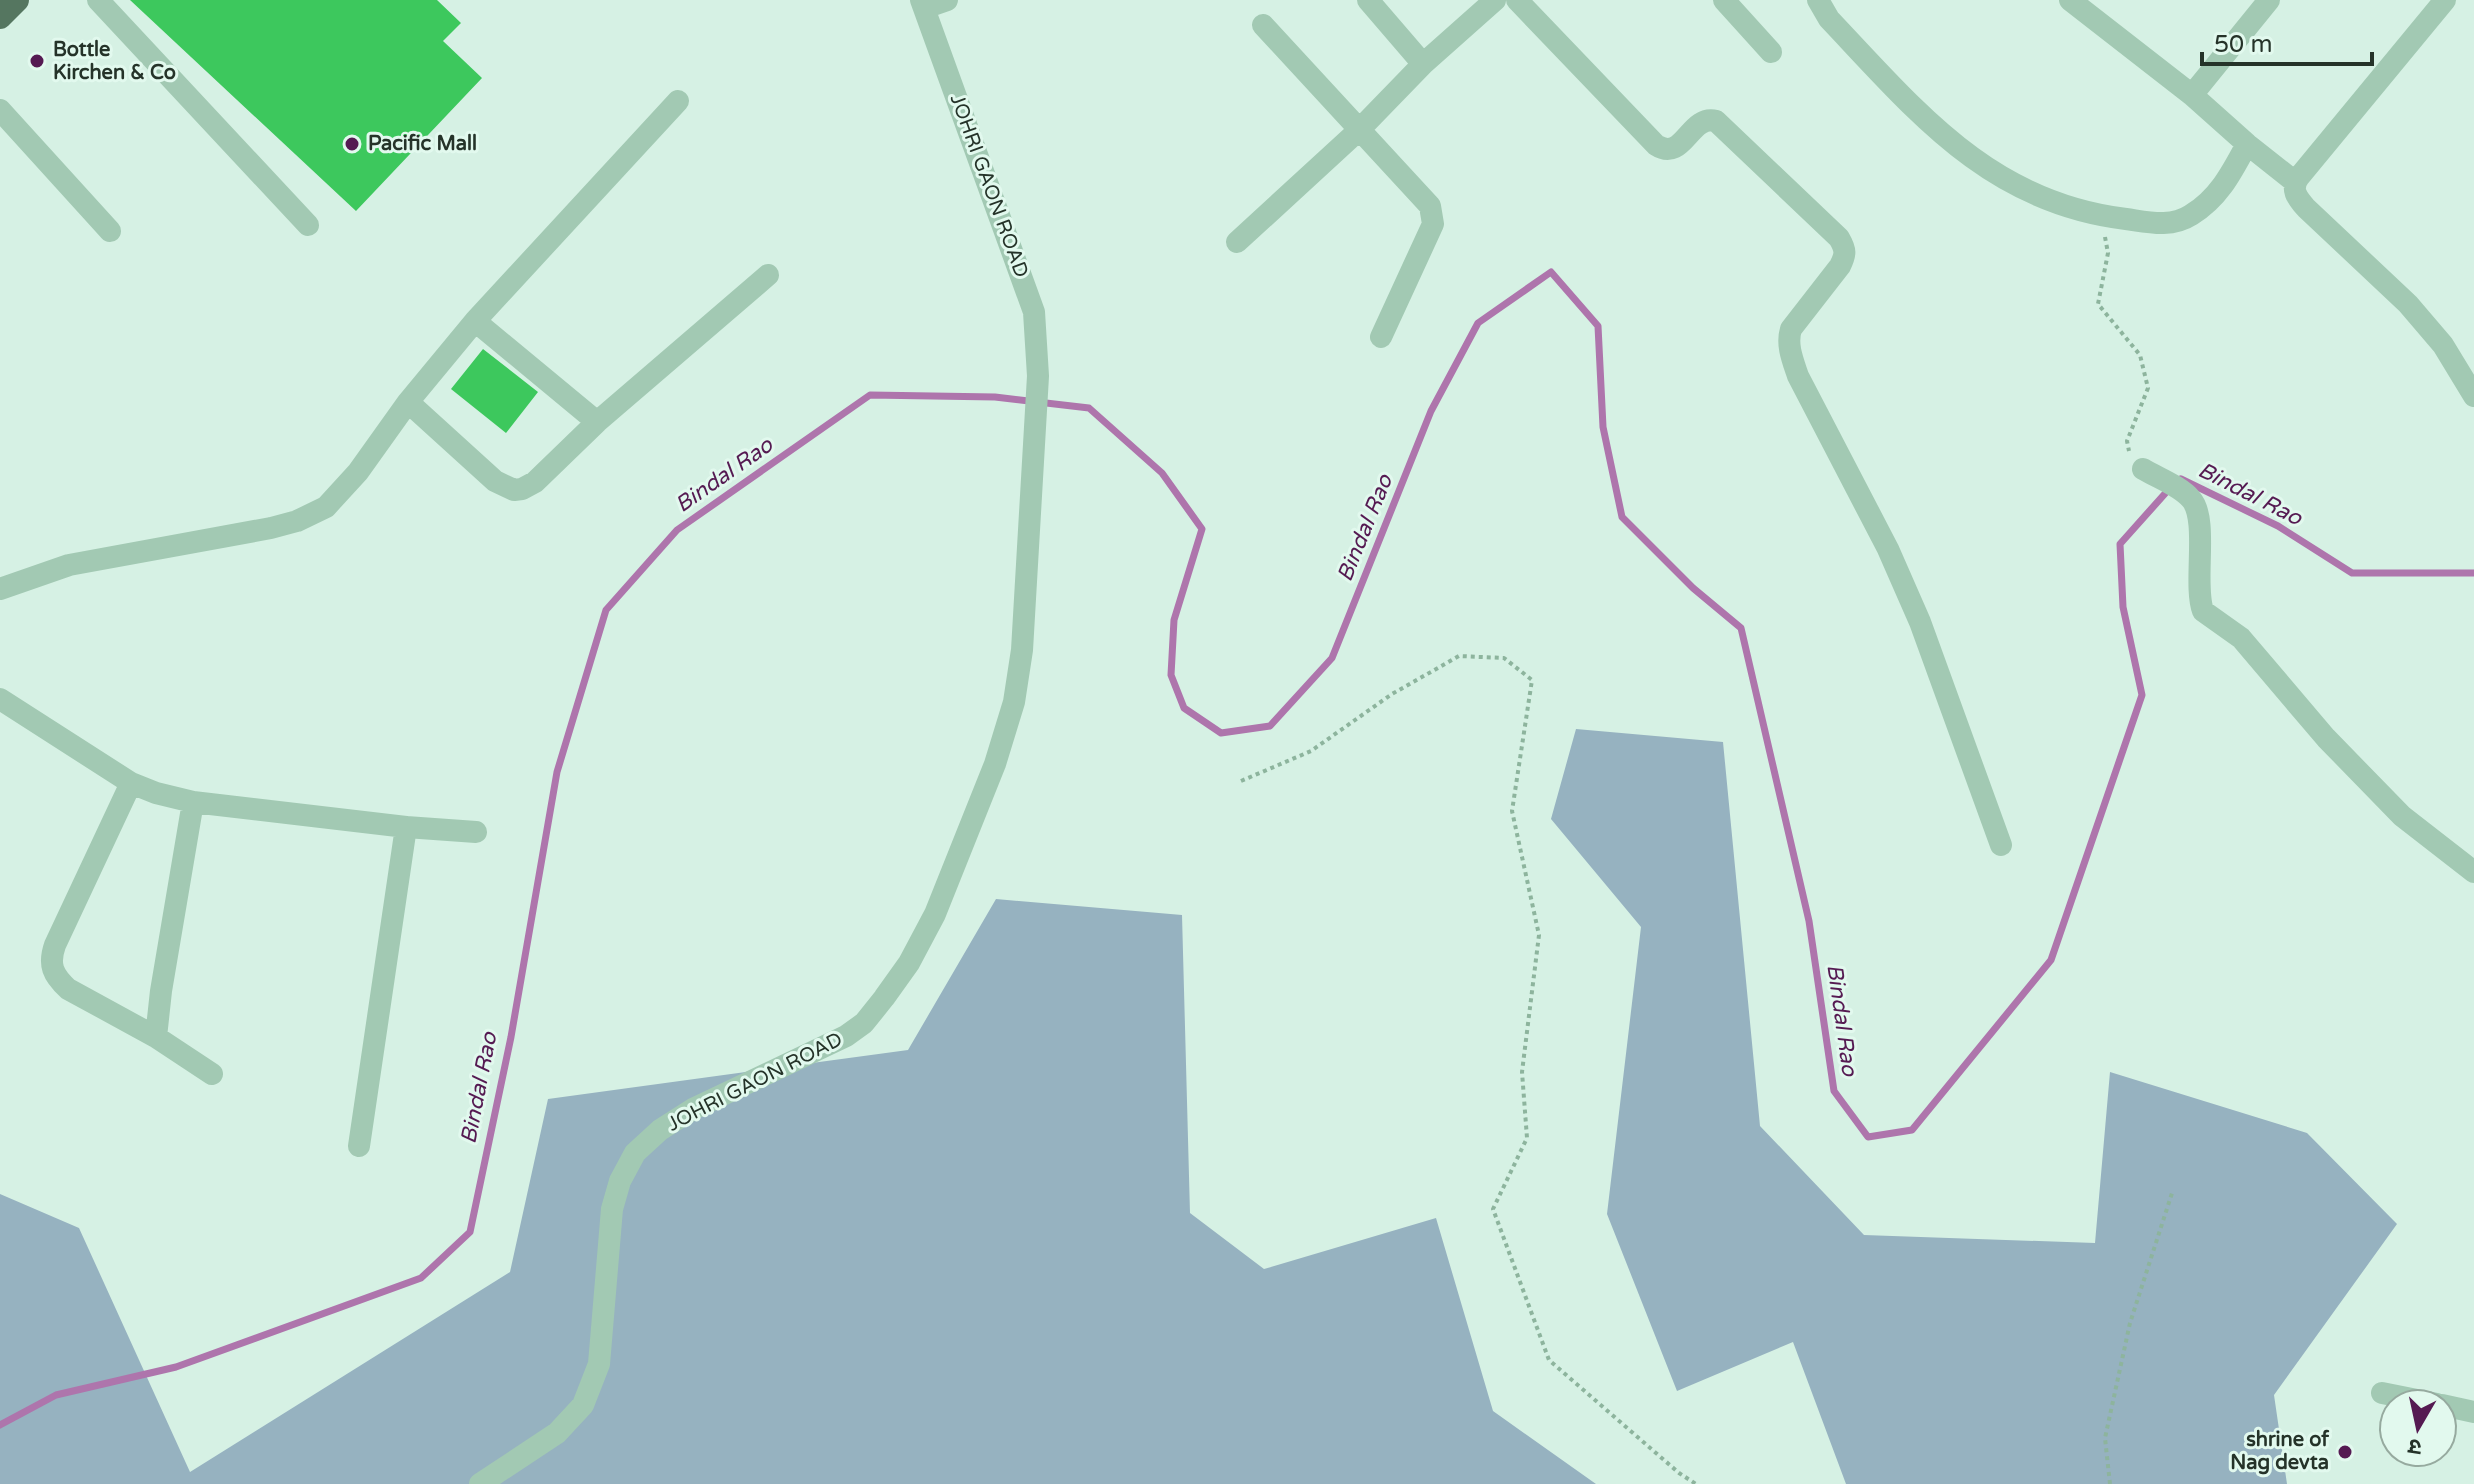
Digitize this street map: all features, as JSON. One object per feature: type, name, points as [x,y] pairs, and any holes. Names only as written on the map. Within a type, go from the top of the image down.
[{"type":"main road","points":[[0,17],[17,0]]},
{"type":"street","points":[[98,0],[308,225]]},
{"type":"street","points":[[922,4],[947,0]]},
{"type":"street","points":[[1368,0],[1423,64]]},
{"type":"street","points":[[1237,242],[1359,130],[1423,64],[1495,0]]},
{"type":"street","points":[[1517,0],[1656,145],[1666,150],[1676,148],[1699,123],[1711,119],[1716,121],[1839,238],[1846,249],[1840,266],[1791,329],[1790,351],[1798,376],[1888,549],[1920,622],[2001,845]]},
{"type":"street","points":[[1724,0],[1771,52]]},
{"type":"street","points":[[1818,0],[1829,19],[1946,139],[1967,156],[2032,194],[2068,208],[2158,223],[2189,217],[2207,204],[2226,183],[2247,144]]},
{"type":"street","points":[[2192,95],[2269,0]]},
{"type":"street","points":[[2295,182],[2445,0]]},
{"type":"street","points":[[2079,3],[2295,182],[2297,198],[2306,208],[2426,324],[2474,396]]},
{"type":"street","name":"JOHRI GAON ROAD","points":[[480,1484],[557,1433],[583,1405],[599,1364],[612,1209],[620,1181],[635,1153],[660,1130],[693,1109],[846,1036],[864,1023],[909,963],[935,914],[995,764],[1014,702],[1022,650],[1038,376],[1034,312],[922,4]]},
{"type":"street","points":[[1263,25],[1430,206],[1433,224],[1381,337]]},
{"type":"street","points":[[0,589],[69,565],[297,521],[326,507],[358,472],[408,402],[475,321],[678,101]]},
{"type":"street","points":[[0,110],[110,231]]},
{"type":"street","points":[[408,402],[495,481],[514,490],[522,489],[535,482],[597,422],[768,275]]},
{"type":"street","points":[[475,321],[597,422]]},
{"type":"street","points":[[2143,469],[2195,502],[2199,519],[2203,611],[2241,638],[2326,738],[2393,807],[2474,872]]},
{"type":"street","points":[[0,699],[131,783],[156,793],[193,802],[406,827],[476,832]]},
{"type":"street","points":[[131,783],[51,958],[54,973],[68,989],[156,1037],[212,1074]]},
{"type":"street","points":[[156,1037],[193,802]]},
{"type":"street","points":[[359,1146],[406,827]]},
{"type":"path","points":[[2102,215],[2108,253],[2098,304],[2140,355],[2148,388],[2127,441],[2130,455],[2143,469]]},
{"type":"path","points":[[1241,781],[1311,751],[1392,694],[1459,656],[1504,658],[1532,680],[1512,811],[1539,935],[1522,1072],[1527,1138],[1493,1209],[1549,1360],[1679,1473],[1696,1484]]},
{"type":"path","points":[[2110,1484],[2105,1438],[2130,1323],[2173,1190]]},
{"type":"shaded area","points":[[1576,729],[1723,742],[1760,1126],[1864,1235],[2095,1243],[2110,1072],[2307,1133],[2397,1224],[2274,1395],[2287,1484],[1846,1484],[1793,1342],[1677,1391],[1607,1214],[1641,927],[1551,819]]},
{"type":"shaded area","points":[[996,899],[1182,915],[1190,1213],[1264,1269],[1436,1218],[1493,1411],[1596,1484],[0,1484],[0,1194],[79,1228],[190,1472],[510,1272],[548,1099],[908,1050]]},
{"type":"building","name":"Pacific Mall","points":[[130,0],[437,0],[461,23],[443,41],[482,78],[356,211]]},
{"type":"building","points":[[483,349],[538,392],[506,433],[451,389]]},
{"type":"waterway","name":"Bindal Rao","points":[[0,1425],[56,1395],[176,1367],[421,1278],[470,1232],[511,1037],[557,772],[606,610],[677,530],[870,395],[995,397],[1089,408],[1162,473],[1202,529],[1174,620],[1171,675],[1184,708],[1221,733],[1270,726],[1332,658],[1431,411],[1478,323],[1551,272],[1598,326],[1603,427],[1622,517],[1693,588],[1741,628],[1809,921],[1834,1091],[1868,1137],[1912,1130],[2051,960],[2142,695],[2123,607],[2120,544],[2170,488]]},
{"type":"waterway","name":"Bindal Rao","points":[[2181,479],[2278,526],[2352,573],[2474,573]]},
{"type":"place","name":"Bottle Kirchen & Co","points":[[37,61]]},
{"type":"place","name":"Pacific Mall","points":[[352,144]]},
{"type":"place","name":"shrine of Nag devta","points":[[2345,1452]]}]
